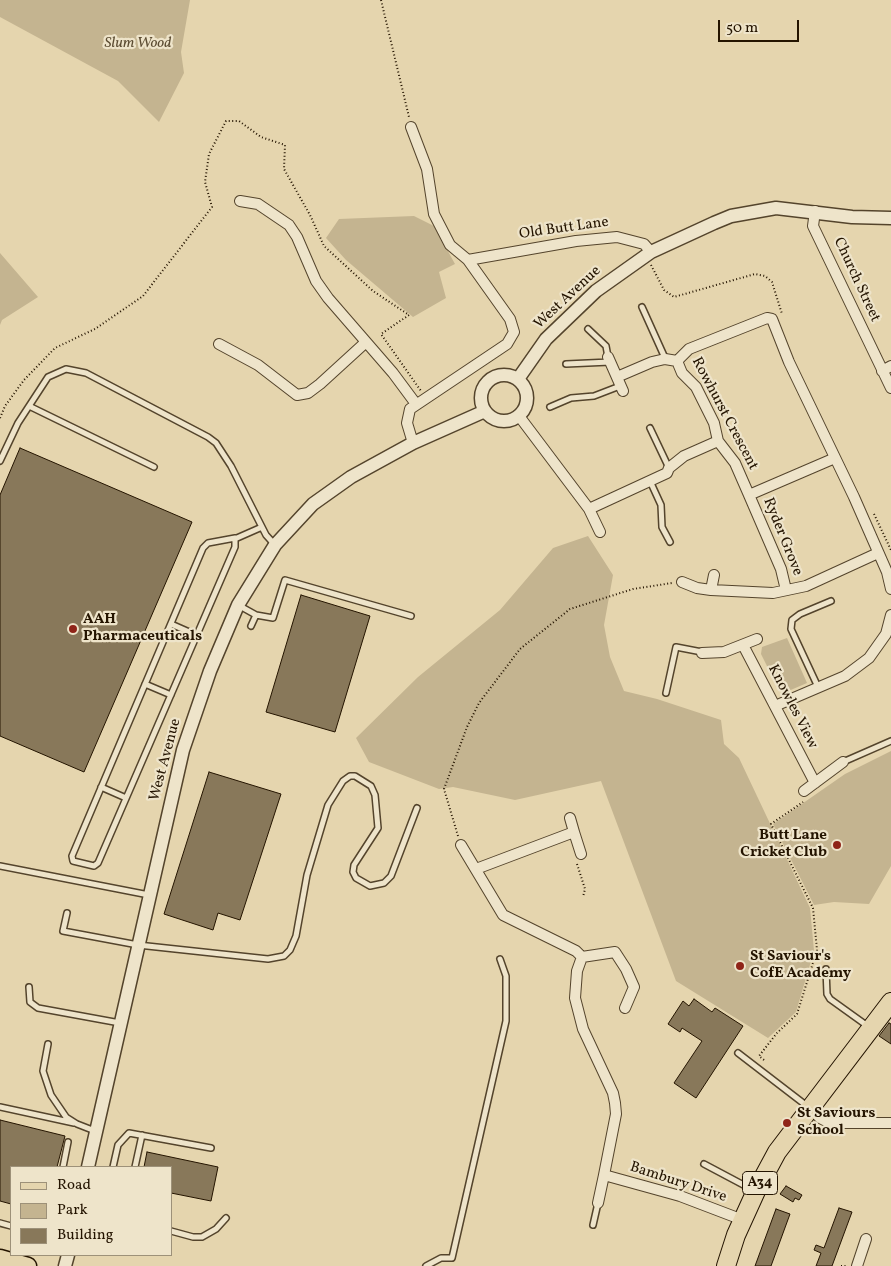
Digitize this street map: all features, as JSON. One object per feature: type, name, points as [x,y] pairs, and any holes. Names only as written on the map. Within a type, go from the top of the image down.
[{"type":"highway","name":"A34","points":[[726,1266],[743,1220],[777,1152],[871,1028],[889,1009]]},
{"type":"main road","points":[[0,1258],[28,1266]]},
{"type":"street","points":[[411,127],[427,169],[434,214],[450,245],[468,260]]},
{"type":"street","points":[[240,201],[258,204],[289,225],[297,237],[316,281],[416,404],[410,409],[407,423],[413,443]]},
{"type":"street","points":[[651,252],[731,216],[776,208],[852,217],[891,218]]},
{"type":"street","name":"Church Street","points":[[814,211],[812,219],[814,226],[886,368],[891,388]]},
{"type":"street","name":"Old Butt Lane","points":[[468,260],[576,241],[617,237],[644,244],[651,252]]},
{"type":"street","name":"West Avenue","points":[[518,379],[546,339],[596,291],[651,252]]},
{"type":"street","name":"West Avenue","points":[[416,404],[507,344],[514,332],[510,319],[468,260]]},
{"type":"street","name":"Rowhurst Crescent","points":[[834,458],[749,495],[735,463],[718,441],[714,423],[696,388],[682,373],[677,361],[689,349],[767,318],[772,319],[789,362],[854,497],[887,572],[891,589]]},
{"type":"street","points":[[219,344],[258,365],[296,395],[308,393],[320,384],[366,342]]},
{"type":"street","points":[[609,360],[620,385],[665,359],[677,361]]},
{"type":"street","points":[[498,376],[518,379],[527,394],[526,407],[519,416],[505,421],[493,418],[485,411],[482,403],[482,392],[488,382],[498,376]]},
{"type":"street","name":"West Avenue","points":[[88,1166],[183,750],[210,671],[238,605],[275,545],[313,504],[351,477],[413,443],[485,411]]},
{"type":"street","points":[[519,416],[589,509],[600,532]]},
{"type":"street","points":[[589,509],[667,473],[669,468],[684,456],[718,441]]},
{"type":"street","name":"Ryder Grove","points":[[749,495],[781,569],[786,590]]},
{"type":"street","name":"Ryder Grove","points":[[682,582],[697,588],[711,590],[773,593],[806,586],[878,553]]},
{"type":"street","points":[[711,590],[714,575]]},
{"type":"street","points":[[775,706],[845,676],[869,658],[886,634],[891,615]]},
{"type":"street","points":[[702,652],[724,652],[757,638]]},
{"type":"street","name":"Knowles View","points":[[744,645],[815,783]]},
{"type":"street","points":[[807,794],[815,783],[843,762]]},
{"type":"street","points":[[570,818],[581,854]]},
{"type":"street","points":[[476,869],[574,832]]},
{"type":"street","points":[[461,845],[503,915],[576,951],[582,957]]},
{"type":"street","points":[[582,957],[615,952],[626,969],[634,987],[625,1008]]},
{"type":"street","points":[[582,957],[577,971],[575,998],[582,1029],[612,1092],[616,1114],[598,1203]]},
{"type":"street","points":[[811,1109],[820,1118],[830,1123],[891,1123]]},
{"type":"street","name":"Bambury Drive","points":[[604,1175],[680,1196],[743,1220]]},
{"type":"street","points":[[857,1266],[866,1239]]},
{"type":"lane","points":[[642,307],[665,359]]},
{"type":"lane","points":[[566,364],[609,360],[606,346],[588,329]]},
{"type":"lane","points":[[0,461],[29,406],[48,377],[57,371],[76,370],[216,443],[231,466],[262,527],[275,545]]},
{"type":"lane","points":[[550,407],[571,398],[594,396],[620,385]]},
{"type":"lane","points":[[29,406],[154,467]]},
{"type":"lane","points":[[650,428],[669,468]]},
{"type":"lane","points":[[650,481],[661,505],[662,527],[670,542]]},
{"type":"lane","points":[[235,538],[235,547],[97,865],[73,862],[72,856],[203,548],[208,543],[235,538],[262,527]]},
{"type":"lane","points":[[238,605],[256,615],[273,618],[285,580],[411,616]]},
{"type":"lane","points":[[818,687],[791,628],[792,620],[800,614],[831,601]]},
{"type":"lane","points":[[251,626],[256,615]]},
{"type":"lane","points":[[171,624],[196,635]]},
{"type":"lane","points":[[666,693],[676,647],[702,652]]},
{"type":"lane","points":[[145,684],[171,694]]},
{"type":"lane","points":[[843,762],[891,741]]},
{"type":"lane","points":[[67,913],[63,931],[138,945],[268,959],[284,956],[290,950],[296,936],[307,874],[328,805],[343,781],[350,776],[355,776],[371,786],[375,795],[378,828],[354,865],[353,872],[356,878],[370,886],[384,883],[391,876],[417,808]]},
{"type":"lane","points":[[101,787],[126,798]]},
{"type":"lane","points":[[0,866],[150,895]]},
{"type":"lane","points":[[426,1266],[441,1258],[452,1258],[506,1021],[506,976],[500,959]]},
{"type":"lane","points":[[826,969],[830,999],[871,1028]]},
{"type":"lane","points":[[29,987],[30,1002],[38,1008],[120,1023]]},
{"type":"lane","points":[[48,1044],[44,1071],[51,1095],[66,1117],[96,1132]]},
{"type":"lane","points":[[738,1053],[811,1109]]},
{"type":"lane","points":[[0,1107],[77,1124]]},
{"type":"lane","points":[[113,1166],[118,1145],[128,1133],[211,1148]]},
{"type":"lane","points":[[135,1166],[142,1135]]},
{"type":"lane","points":[[63,1166],[68,1142]]},
{"type":"lane","points":[[704,1164],[756,1191]]},
{"type":"lane","points":[[594,1225],[598,1203]]},
{"type":"lane","points":[[172,1231],[193,1237],[202,1237],[216,1229],[226,1218]]},
{"type":"path","points":[[381,0],[411,127]]},
{"type":"path","points":[[0,418],[5,406],[24,380],[55,348],[95,329],[143,296],[212,207],[206,182],[209,154],[226,121],[239,121],[261,137],[285,144],[284,169],[310,215],[324,246],[373,291],[409,315],[380,334],[425,397]]},
{"type":"path","points":[[461,845],[444,789],[467,728],[479,703],[520,649],[570,609],[633,589],[682,582]]},
{"type":"path","points":[[764,1060],[760,1056],[777,1033],[797,1014],[817,950],[813,908],[771,824],[807,794]]},
{"type":"path","points":[[581,854],[576,861],[585,889],[583,897]]},
{"type":"path","points":[[841,1266],[846,1266]]},
{"type":"green space","name":"Slum Wood","points":[[0,0],[190,0],[181,52],[184,73],[159,122],[118,81],[0,17]]},
{"type":"green space","points":[[414,216],[434,226],[455,264],[439,272],[446,298],[413,317],[346,260],[326,238],[339,219]]},
{"type":"green space","points":[[0,253],[38,297],[2,320],[0,325]]},
{"type":"green space","points":[[588,536],[613,575],[604,625],[610,657],[624,691],[657,699],[721,720],[724,744],[739,758],[810,908],[814,951],[796,1012],[768,1038],[676,981],[601,781],[515,800],[453,787],[439,789],[369,762],[356,738],[418,677],[500,610],[553,548]]},
{"type":"green space","points":[[787,638],[807,683],[786,692],[779,690],[761,654],[762,647]]},
{"type":"green space","name":"Butt Lane Cricket Club","points":[[891,751],[891,866],[869,904],[834,902],[814,905],[773,824],[845,774]]},
{"type":"building","name":"AAH Pharmaceuticals","points":[[20,448],[192,522],[84,772],[0,736],[0,495]]},
{"type":"building","points":[[301,595],[370,616],[335,732],[266,712]]},
{"type":"building","points":[[209,772],[281,794],[240,920],[218,913],[213,930],[164,914]]},
{"type":"building","points":[[694,999],[712,1012],[715,1008],[743,1026],[696,1098],[674,1083],[702,1041],[682,1028],[680,1032],[668,1024],[683,1001],[689,1006]]},
{"type":"building","points":[[889,1023],[891,1024],[891,1044],[879,1036]]},
{"type":"building","points":[[0,1120],[65,1136],[57,1166],[10,1166],[10,1204],[0,1201]]},
{"type":"building","points":[[147,1152],[218,1167],[211,1201],[172,1193],[172,1166],[144,1166]]},
{"type":"building","points":[[786,1186],[802,1195],[799,1200],[795,1198],[793,1202],[780,1194]]},
{"type":"building","points":[[839,1208],[852,1212],[832,1266],[816,1266],[821,1253],[814,1250],[816,1245],[824,1248]]},
{"type":"building","points":[[776,1209],[790,1214],[771,1266],[755,1266]]},
{"type":"place","name":"AAH Pharmaceuticals","points":[[73,629]]},
{"type":"place","name":"Butt Lane Cricket Club","points":[[837,845]]},
{"type":"place","name":"St Saviour's CofE Academy","points":[[740,966]]},
{"type":"place","name":"St Saviours School","points":[[787,1123]]}]
